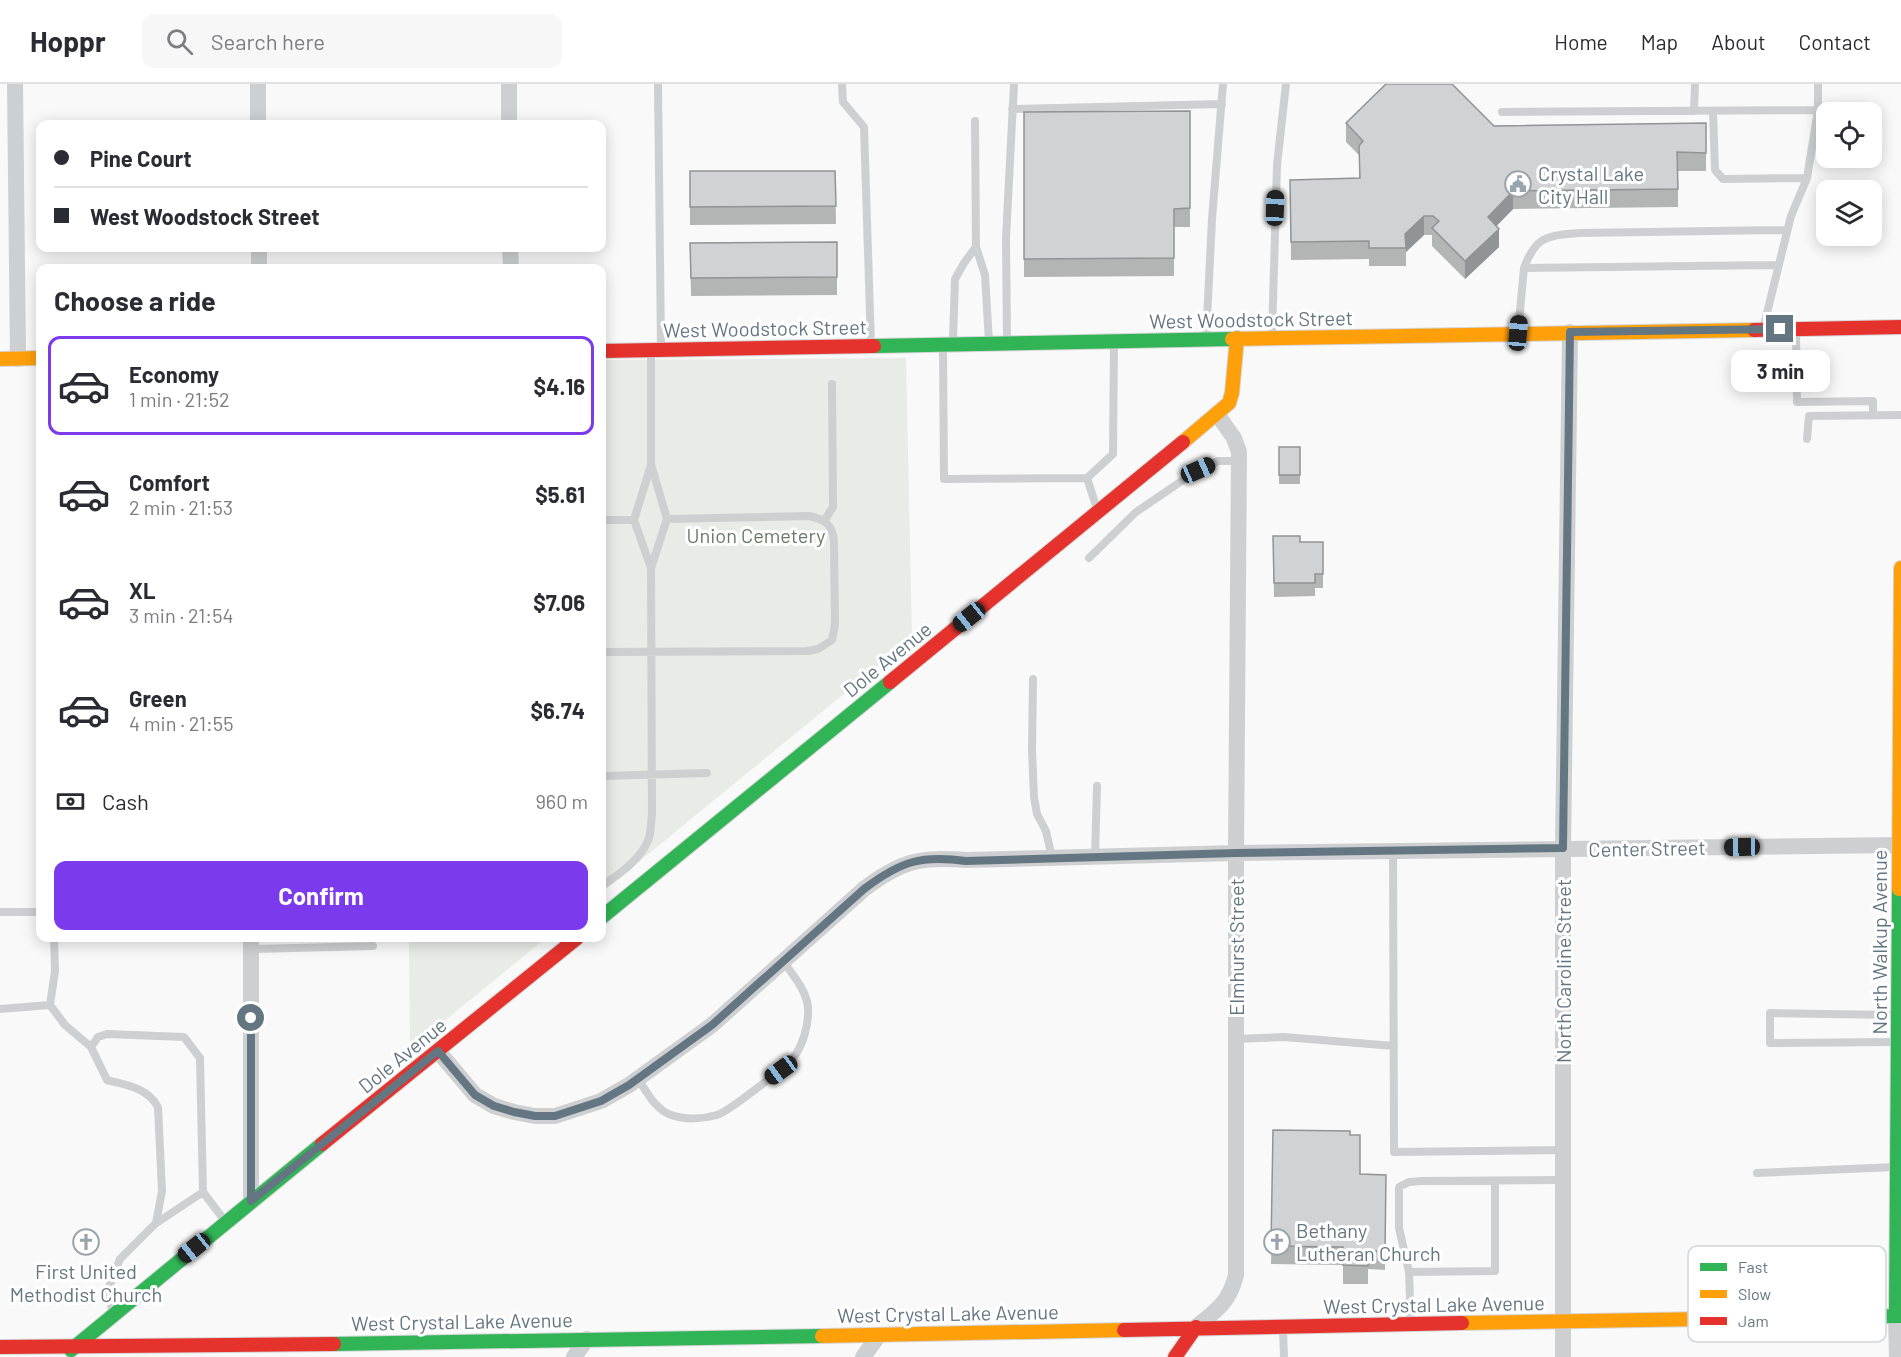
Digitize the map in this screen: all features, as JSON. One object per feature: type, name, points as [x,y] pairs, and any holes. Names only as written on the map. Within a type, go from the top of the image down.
[{"type":"street","points":[[15,84],[18,359]]},
{"type":"street","points":[[258,84],[258,120]]},
{"type":"street","points":[[509,84],[510,120]]},
{"type":"street","name":"West Woodstock Street","points":[[606,351],[1901,327]]},
{"type":"street","name":"North Caroline Street","points":[[1563,1357],[1563,848],[1570,332]]},
{"type":"street","name":"Dole Avenue","points":[[606,914],[1217,414],[1229,403],[1232,393],[1237,338]]},
{"type":"street","points":[[0,359],[36,358]]},
{"type":"street","name":"Elmhurst Street","points":[[1196,1327],[1216,1312],[1232,1293],[1236,1275],[1239,452],[1234,438],[1217,414]]},
{"type":"street","name":"North Walkup Avenue","points":[[1899,1314],[1897,1167],[1901,568]]},
{"type":"street","name":"Center Street","points":[[438,1051],[475,1095],[494,1106],[535,1116],[555,1116],[601,1101],[638,1079],[712,1025],[883,874],[900,865],[921,860],[941,858],[966,861],[1236,853],[1899,845]]},
{"type":"street","name":"Dole Avenue","points":[[62,1357],[572,942]]},
{"type":"street","points":[[251,943],[251,1201]]},
{"type":"street","points":[[1897,1357],[1899,1314]]},
{"type":"street","name":"West Crystal Lake Avenue","points":[[0,1347],[879,1335],[1688,1318]]},
{"type":"street","points":[[1175,1357],[1196,1327]]},
{"type":"street","points":[[863,1357],[879,1335]]},
{"type":"street","points":[[574,1357],[587,1339]]},
{"type":"lane","points":[[651,568],[634,520],[651,464],[656,350],[658,84]]},
{"type":"lane","points":[[842,84],[843,102],[864,127],[871,345]]},
{"type":"lane","points":[[1007,343],[1006,238],[1014,84]]},
{"type":"lane","points":[[1206,339],[1212,219],[1223,84]]},
{"type":"lane","points":[[1272,338],[1277,165],[1286,84]]},
{"type":"lane","points":[[1694,111],[1695,84]]},
{"type":"lane","points":[[1818,84],[1818,102]]},
{"type":"lane","points":[[1012,109],[1222,104]]},
{"type":"lane","points":[[1502,112],[1816,110]]},
{"type":"lane","points":[[1713,111],[1715,170],[1723,178],[1807,178]]},
{"type":"lane","points":[[975,121],[976,247],[985,275],[989,343]]},
{"type":"lane","points":[[1763,329],[1787,230],[1807,178],[1816,122]]},
{"type":"lane","points":[[1518,333],[1524,268],[1530,252],[1547,236],[1787,230]]},
{"type":"lane","points":[[976,247],[955,279],[948,344],[944,478],[1087,478],[1113,454],[1114,341]]},
{"type":"lane","points":[[1524,268],[1777,265]]},
{"type":"lane","points":[[1796,328],[1797,402],[1873,401],[1873,415]]},
{"type":"lane","points":[[824,521],[833,507],[832,384]]},
{"type":"lane","points":[[1808,439],[1809,416],[1901,415]]},
{"type":"lane","points":[[1089,558],[1136,512],[1198,470],[1218,461],[1239,461]]},
{"type":"lane","points":[[606,883],[637,856],[648,841],[652,814],[651,568],[667,519],[651,464]]},
{"type":"lane","points":[[1087,478],[1098,512]]},
{"type":"lane","points":[[606,652],[807,651],[818,649],[832,640],[835,625],[834,532],[831,525],[809,516],[667,519]]},
{"type":"lane","points":[[606,520],[634,520]]},
{"type":"lane","points":[[1032,679],[1034,797],[1037,814],[1046,831],[1052,858]]},
{"type":"lane","points":[[606,776],[707,773]]},
{"type":"lane","points":[[1095,857],[1097,786]]},
{"type":"lane","points":[[1393,851],[1394,1152],[1563,1150]]},
{"type":"lane","points":[[0,912],[36,912]]},
{"type":"lane","points":[[54,942],[56,971],[50,1005],[65,1025],[91,1047],[107,1080],[134,1087],[152,1096],[158,1107],[162,1191],[156,1223]]},
{"type":"lane","points":[[251,943],[373,946]]},
{"type":"lane","points":[[638,1079],[658,1108],[672,1115],[696,1119],[719,1114],[781,1070],[797,1053],[808,1013],[805,994],[783,961]]},
{"type":"lane","points":[[0,1009],[50,1005]]},
{"type":"lane","points":[[1898,1042],[1770,1043],[1770,1013],[1899,1006]]},
{"type":"lane","points":[[91,1047],[98,1037],[107,1034],[184,1037],[200,1058],[203,1192],[226,1222]]},
{"type":"lane","points":[[1236,1039],[1284,1037],[1394,1046]]},
{"type":"lane","points":[[1757,1173],[1897,1167]]},
{"type":"lane","points":[[1409,1272],[1495,1271],[1495,1180]]},
{"type":"lane","points":[[1411,1323],[1409,1272],[1399,1228],[1399,1187],[1408,1182],[1422,1181],[1563,1180]]},
{"type":"lane","points":[[113,1315],[109,1287],[120,1259],[156,1223],[203,1192]]},
{"type":"lane","points":[[1283,1326],[1284,1357]]},
{"type":"green space","name":"Union Cemetery","points":[[906,358],[912,638],[606,889],[606,360]]},
{"type":"green space","points":[[409,942],[541,942],[410,1049]]},
{"type":"building","name":"Crystal Lake City Hall","points":[[1386,84],[1452,84],[1494,126],[1706,123],[1706,153],[1677,152],[1678,189],[1513,191],[1488,217],[1499,229],[1465,261],[1432,228],[1439,221],[1433,216],[1424,216],[1405,234],[1406,248],[1369,248],[1369,241],[1291,242],[1290,180],[1360,178],[1359,146],[1363,141],[1346,123]]},
{"type":"building","points":[[1190,111],[1190,208],[1174,209],[1174,258],[1024,259],[1024,112]]},
{"type":"building","points":[[690,171],[835,171],[836,206],[690,207]]},
{"type":"building","points":[[837,242],[837,277],[691,278],[690,243]]},
{"type":"building","points":[[1279,447],[1300,447],[1300,475],[1279,475]]},
{"type":"building","points":[[1273,536],[1300,536],[1300,542],[1323,542],[1323,574],[1315,574],[1315,583],[1274,583]]},
{"type":"building","points":[[1273,1130],[1350,1131],[1350,1135],[1360,1135],[1360,1174],[1386,1175],[1385,1251],[1368,1251],[1368,1266],[1343,1265],[1343,1247],[1271,1246]]},
{"type":"traffic: fast","points":[[874,346],[1232,339]]},
{"type":"traffic: fast","points":[[606,914],[890,682]]},
{"type":"traffic: fast","points":[[1896,1316],[1899,889]]},
{"type":"traffic: fast","points":[[71,1350],[322,1144]]},
{"type":"traffic: fast","points":[[1886,1316],[1901,1316]]},
{"type":"traffic: fast","points":[[334,1344],[822,1336]]},
{"type":"traffic: slow","points":[[1232,339],[1754,330]]},
{"type":"traffic: slow","points":[[1183,442],[1229,403],[1237,338]]},
{"type":"traffic: slow","points":[[0,359],[36,358]]},
{"type":"traffic: slow","points":[[1899,889],[1901,568]]},
{"type":"traffic: slow","points":[[1462,1323],[1688,1319]]},
{"type":"traffic: slow","points":[[822,1336],[1124,1330]]},
{"type":"traffic: jam","points":[[1754,330],[1901,327]]},
{"type":"traffic: jam","points":[[606,351],[874,346]]},
{"type":"traffic: jam","points":[[890,682],[1183,442]]},
{"type":"traffic: jam","points":[[322,1144],[572,942]]},
{"type":"traffic: jam","points":[[1124,1330],[1462,1323]]},
{"type":"traffic: jam","points":[[1175,1357],[1196,1327]]},
{"type":"traffic: jam","points":[[0,1347],[334,1344]]},
{"type":"place","name":"Crystal Lake City Hall","points":[[1518,184]]},
{"type":"place","name":"First United Methodist Church","points":[[86,1242]]},
{"type":"place","name":"Bethany Lutheran Church","points":[[1277,1242]]},
{"type":"route","points":[[251,1018],[251,1201],[438,1051],[459,1079],[475,1095],[494,1106],[535,1116],[555,1116],[601,1101],[629,1085],[712,1025],[864,889],[883,874],[900,865],[941,858],[966,861],[1236,853],[1563,848],[1570,332],[1780,329]]}]
